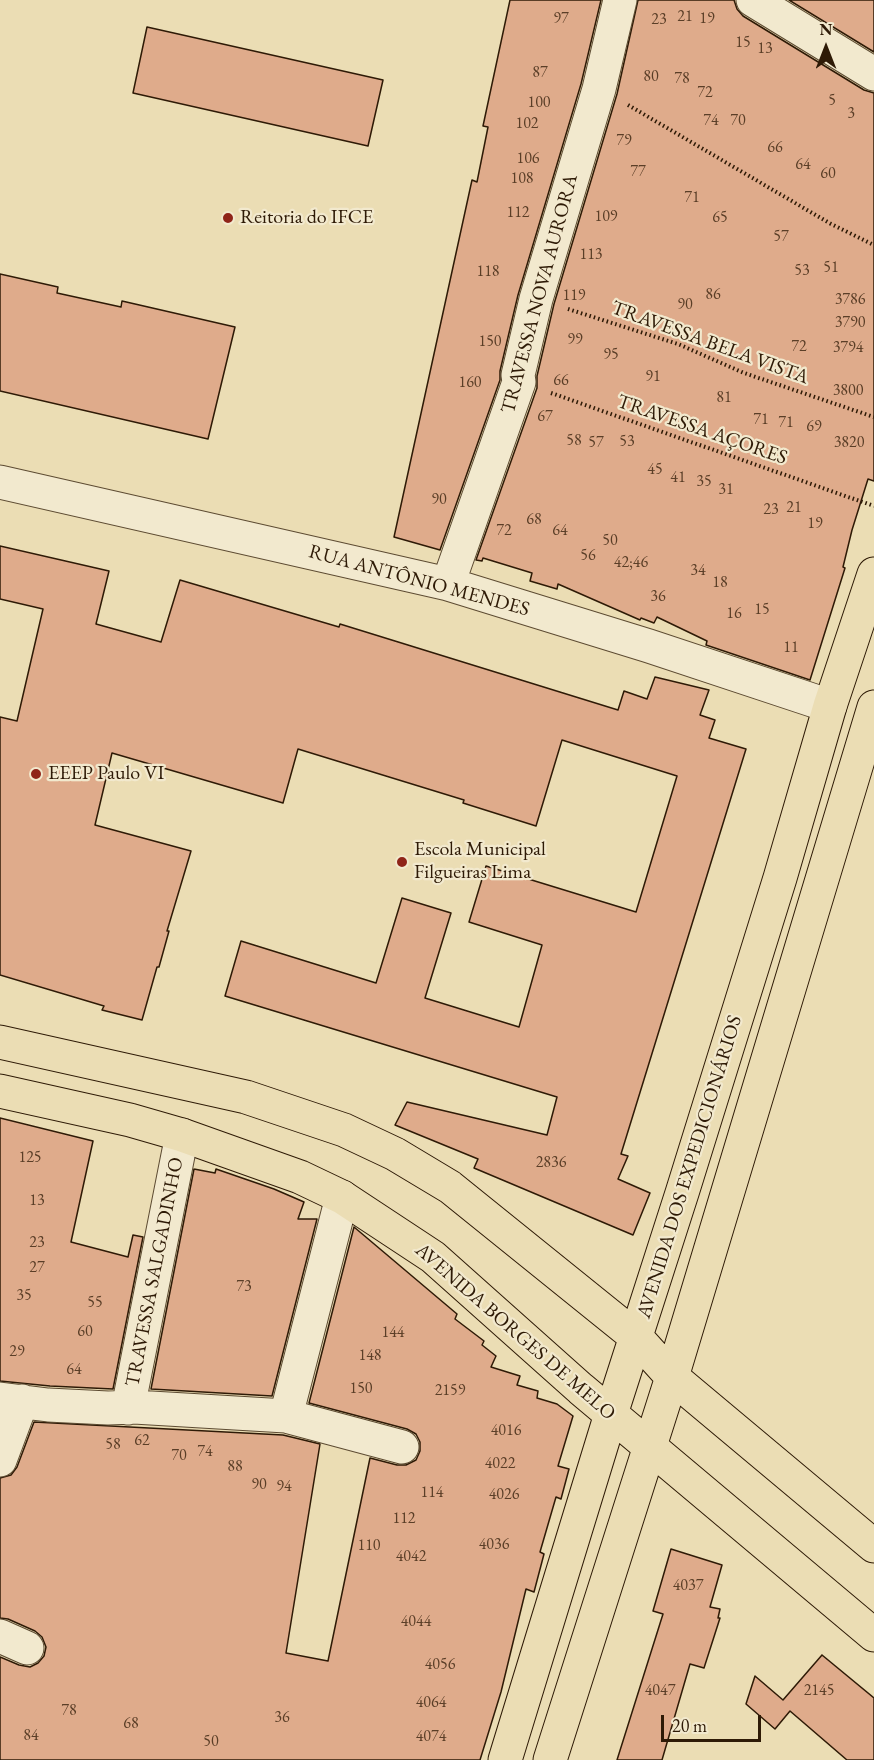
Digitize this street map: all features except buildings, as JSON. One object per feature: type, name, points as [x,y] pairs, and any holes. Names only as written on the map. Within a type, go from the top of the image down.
[{"type":"main road","name":"AVENIDA DOS EXPEDICIONÁRIOS","points":[[505,1760],[610,1414],[777,889],[830,706],[874,574]]},
{"type":"main road","points":[[550,1760],[672,1377],[874,707]]},
{"type":"main road","points":[[0,1042],[246,1097],[344,1130],[395,1154],[450,1187],[636,1337],[672,1377],[874,1546]]},
{"type":"main road","name":"AVENIDA BORGES DE MELO","points":[[0,1091],[130,1120],[182,1135],[300,1177],[342,1197],[434,1257],[610,1414],[874,1635]]},
{"type":"street","name":"TRAVESSA NOVA AURORA","points":[[447,584],[519,382],[518,375],[536,298],[599,89],[620,0]]},
{"type":"street","points":[[753,0],[874,74]]},
{"type":"street","name":"RUA ANTÔNIO MENDES","points":[[0,482],[447,584],[649,646],[830,706]]},
{"type":"street","name":"TRAVESSA SALGADINHO","points":[[128,1408],[182,1135]]},
{"type":"street","points":[[286,1416],[342,1197]]},
{"type":"street","name":"TRAVESSA SALGADINHO","points":[[0,1460],[11,1400],[48,1405],[286,1416],[402,1447]]},
{"type":"path","points":[[599,89],[831,224],[874,245]]},
{"type":"path","name":"TRAVESSA BELA VISTA","points":[[536,298],[678,344],[744,373],[874,417]]},
{"type":"path","name":"TRAVESSA AÇORES","points":[[519,382],[874,506]]},
{"type":"place","name":"Reitoria do IFCE","points":[[228,218]]},
{"type":"place","name":"EEEP Paulo VI","points":[[36,774]]},
{"type":"place","name":"Escola Municipal Filgueiras Lima","points":[[402,862]]}]
